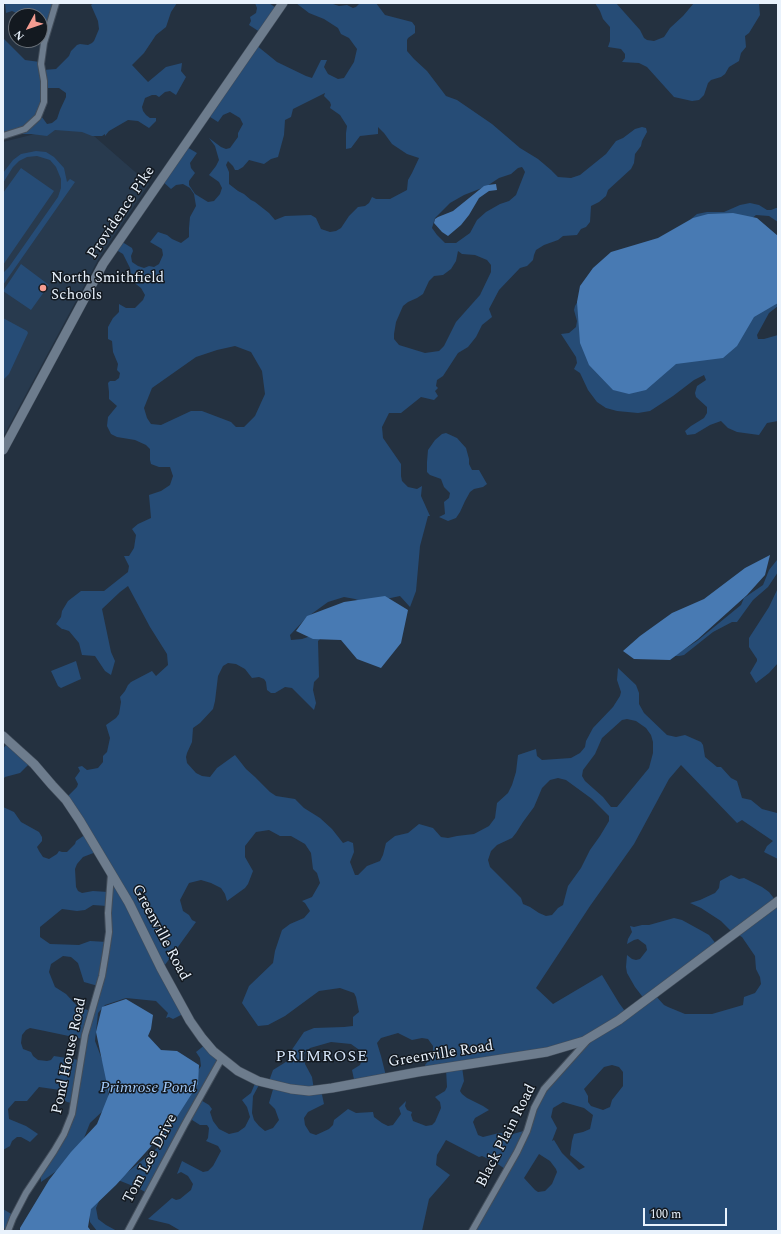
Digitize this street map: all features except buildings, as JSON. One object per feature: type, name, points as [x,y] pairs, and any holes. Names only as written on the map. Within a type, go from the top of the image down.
[{"type":"main road","name":"Providence Pike","points":[[3,450],[103,264],[283,3]]},
{"type":"main road","name":"Greenville Road","points":[[3,736],[34,764],[66,800],[129,903],[190,1021],[213,1051],[238,1071],[258,1081],[291,1089],[309,1090],[332,1088],[418,1072],[547,1052],[588,1040],[619,1020],[778,901]]},
{"type":"street","points":[[3,136],[25,129],[38,117],[44,102],[44,81],[41,64],[44,43],[56,3]]},
{"type":"street","name":"Pond House Road","points":[[8,1231],[12,1218],[26,1193],[64,1134],[72,1114],[85,1035],[102,976],[106,952],[109,932],[108,913],[111,872]]},
{"type":"street","name":"Black Plain Road","points":[[472,1231],[516,1152],[527,1130],[534,1108],[544,1089],[588,1040]]},
{"type":"street","name":"Tom Lee Drive","points":[[128,1231],[222,1058]]},
{"type":"shaded area","points":[[5,3],[56,3],[48,27],[48,8],[8,8],[8,12],[6,13]]},
{"type":"shaded area","points":[[94,3],[177,3],[171,12],[166,27],[156,35],[144,53],[132,65],[148,82],[166,67],[182,63],[181,71],[186,77],[176,95],[170,91],[165,92],[159,97],[152,95],[145,98],[142,107],[143,111],[150,118],[156,118],[156,121],[149,128],[138,121],[128,120],[109,131],[105,136],[105,134],[102,136],[92,136],[82,132],[55,130],[47,136],[13,134],[3,136],[3,38],[8,43],[8,48],[13,48],[25,60],[40,62],[43,70],[56,69],[69,56],[71,51],[77,45],[88,45],[94,41],[99,29],[98,21],[91,5]],"holes":[[[44,88],[59,88],[66,93],[66,97],[57,119],[52,123],[47,124],[39,113]]]},
{"type":"shaded area","points":[[255,3],[269,3],[279,10],[263,34],[249,25],[251,21],[250,17],[256,13],[257,8]]},
{"type":"shaded area","points":[[296,3],[330,3],[339,6],[347,5],[353,8],[360,3],[376,3],[385,15],[412,22],[415,26],[415,33],[407,40],[407,51],[427,71],[446,96],[457,100],[492,124],[520,148],[538,159],[558,177],[571,178],[580,175],[606,154],[616,141],[623,138],[635,129],[642,127],[646,128],[647,132],[641,146],[635,154],[634,163],[631,169],[608,190],[606,196],[591,206],[590,222],[586,227],[581,229],[577,235],[563,236],[558,240],[544,245],[536,250],[533,260],[527,266],[520,268],[499,290],[489,309],[492,317],[482,325],[476,337],[468,347],[458,353],[443,376],[437,380],[436,386],[438,388],[435,391],[438,396],[434,400],[421,397],[401,413],[389,413],[382,427],[383,438],[401,464],[402,481],[408,487],[417,489],[422,486],[421,496],[430,516],[428,516],[420,546],[416,591],[410,607],[400,596],[362,602],[344,597],[328,602],[306,618],[290,635],[291,640],[324,635],[318,641],[319,677],[314,682],[313,690],[316,703],[314,710],[292,688],[285,687],[275,693],[271,693],[267,690],[264,679],[259,677],[252,678],[245,669],[236,664],[228,663],[223,666],[218,676],[213,709],[193,728],[192,742],[186,757],[187,763],[196,773],[202,776],[210,777],[217,768],[235,755],[246,769],[270,792],[276,796],[295,799],[304,808],[320,818],[332,829],[343,843],[348,841],[353,843],[354,852],[350,862],[355,875],[358,875],[367,866],[380,861],[386,843],[395,836],[408,833],[419,824],[433,828],[441,837],[448,838],[474,834],[489,826],[495,818],[497,803],[508,793],[512,785],[516,772],[518,755],[536,749],[537,756],[542,760],[571,758],[580,753],[585,747],[586,741],[593,728],[613,707],[620,696],[621,692],[617,680],[618,668],[636,685],[639,693],[639,704],[644,713],[667,735],[676,737],[685,735],[701,742],[705,757],[717,767],[721,767],[731,778],[737,781],[742,798],[751,800],[762,809],[777,813],[778,859],[764,852],[767,846],[773,841],[742,820],[737,823],[681,765],[669,779],[634,844],[590,906],[536,988],[553,1004],[602,975],[627,1014],[645,1000],[627,973],[627,955],[632,959],[640,959],[647,950],[646,945],[638,939],[627,944],[632,932],[630,926],[634,927],[649,925],[674,918],[682,920],[709,935],[717,945],[654,994],[664,1005],[685,1014],[712,1014],[743,1005],[744,997],[755,993],[761,984],[760,977],[756,969],[755,956],[742,937],[731,931],[721,921],[690,903],[715,893],[719,888],[720,881],[731,875],[739,879],[744,878],[762,887],[769,892],[776,901],[778,901],[778,1231],[471,1231],[505,1169],[495,1162],[482,1156],[479,1157],[446,1140],[437,1155],[436,1165],[450,1175],[429,1199],[422,1231],[181,1231],[169,1224],[148,1219],[172,1198],[176,1200],[180,1199],[191,1190],[193,1184],[188,1176],[181,1172],[177,1174],[182,1161],[203,1172],[208,1171],[213,1166],[221,1151],[218,1146],[206,1141],[208,1138],[209,1128],[207,1125],[200,1125],[189,1118],[147,1193],[118,1180],[157,1148],[162,1134],[201,1066],[200,1058],[196,1052],[206,1044],[221,1059],[199,1099],[209,1105],[212,1109],[210,1112],[213,1121],[219,1129],[229,1134],[238,1132],[245,1127],[250,1117],[247,1107],[242,1100],[251,1093],[256,1081],[260,1083],[253,1096],[252,1113],[254,1120],[265,1131],[273,1128],[279,1120],[275,1109],[269,1103],[274,1086],[268,1084],[273,1070],[289,1060],[291,1051],[304,1032],[314,1028],[353,1026],[353,1017],[359,1012],[354,993],[340,988],[319,991],[285,1016],[268,1025],[258,1026],[242,1003],[249,986],[273,963],[275,951],[282,930],[290,924],[304,918],[310,911],[302,901],[312,897],[320,883],[317,873],[313,869],[311,853],[305,844],[291,836],[280,836],[269,830],[256,832],[245,846],[245,857],[253,871],[245,888],[227,901],[221,888],[201,880],[189,883],[180,900],[183,911],[196,922],[162,969],[185,1013],[173,1019],[169,1017],[166,1018],[168,1013],[156,1001],[126,998],[105,1005],[98,1013],[95,1041],[106,1070],[110,1103],[90,1123],[82,1143],[67,1165],[41,1182],[41,1174],[64,1133],[72,1103],[63,1099],[60,1090],[39,1087],[27,1101],[15,1101],[8,1109],[9,1119],[26,1126],[38,1134],[30,1142],[21,1137],[17,1137],[12,1141],[10,1146],[3,1150],[3,807],[14,812],[21,822],[39,832],[42,837],[42,841],[37,847],[43,857],[49,859],[59,851],[67,852],[76,841],[86,834],[65,799],[77,787],[78,784],[75,778],[80,771],[78,767],[82,766],[87,770],[98,768],[103,762],[103,756],[107,752],[110,738],[106,725],[119,714],[121,702],[120,697],[128,685],[152,671],[156,676],[168,665],[167,654],[150,627],[128,586],[102,609],[111,652],[115,661],[111,675],[105,671],[95,656],[82,655],[79,643],[69,631],[62,629],[56,624],[68,601],[81,591],[104,591],[128,572],[129,566],[124,556],[129,556],[134,548],[136,535],[132,529],[138,524],[151,518],[149,495],[161,491],[170,485],[173,476],[170,467],[159,467],[151,464],[150,449],[146,445],[135,440],[117,437],[111,434],[107,426],[108,417],[117,406],[109,399],[108,383],[119,378],[120,373],[117,370],[118,364],[113,352],[112,341],[108,339],[108,327],[113,318],[119,312],[119,304],[126,308],[135,308],[143,300],[145,295],[141,288],[132,281],[130,268],[123,254],[113,248],[119,240],[132,248],[132,262],[144,268],[149,266],[154,267],[159,264],[163,255],[162,249],[150,242],[158,232],[181,243],[189,237],[190,217],[196,206],[194,194],[190,188],[183,184],[176,185],[171,189],[161,180],[185,146],[197,153],[190,163],[191,168],[195,173],[189,181],[189,185],[195,194],[208,202],[214,201],[220,194],[222,188],[219,182],[209,175],[219,160],[215,146],[209,138],[221,147],[226,149],[230,148],[238,137],[238,133],[243,124],[240,118],[230,112],[223,115],[218,122],[207,115],[256,45],[277,62],[306,76],[312,78],[321,60],[327,60],[324,67],[328,74],[338,79],[344,78],[354,62],[357,49],[349,38],[341,34],[338,28],[324,19],[309,13]],"holes":[[[325,93],[324,96],[330,102],[330,108],[340,115],[347,126],[346,149],[351,148],[360,136],[378,134],[378,127],[392,144],[407,154],[419,158],[408,180],[407,190],[390,199],[376,199],[372,197],[369,203],[365,206],[358,207],[349,216],[341,228],[336,231],[330,232],[321,229],[316,218],[311,215],[285,216],[275,220],[255,202],[229,184],[229,172],[226,165],[228,161],[235,170],[238,170],[249,160],[264,164],[271,159],[278,157],[284,135],[285,120],[291,117],[293,109]],[[522,167],[525,172],[516,195],[509,201],[486,212],[477,220],[470,233],[456,243],[445,243],[432,228],[435,218],[450,203],[464,195],[487,186],[499,178],[511,174],[518,168]],[[458,251],[462,254],[475,255],[487,260],[491,265],[491,272],[480,295],[456,322],[444,346],[439,351],[425,353],[399,345],[394,339],[394,334],[396,322],[403,306],[423,294],[429,281],[434,276],[443,275],[451,269],[456,261]],[[235,346],[251,352],[262,371],[265,394],[255,416],[244,427],[236,427],[231,422],[202,411],[191,411],[161,425],[151,424],[147,418],[144,408],[152,388],[196,357]],[[627,719],[636,721],[646,728],[651,735],[653,742],[653,753],[649,768],[617,807],[611,807],[603,797],[585,781],[582,776],[583,770],[595,754],[602,738],[622,720]],[[558,778],[566,780],[592,799],[609,816],[609,821],[590,850],[581,868],[568,886],[563,905],[552,915],[546,916],[523,904],[521,898],[490,867],[488,860],[491,851],[497,845],[512,838],[534,807],[542,788],[550,780]],[[96,852],[111,875],[108,892],[93,891],[82,893],[78,891],[76,887],[75,869],[83,857]],[[93,905],[107,906],[107,942],[90,941],[79,945],[50,944],[40,937],[40,927],[62,909],[77,911],[85,910]],[[63,956],[71,957],[78,963],[84,982],[98,986],[91,1011],[78,1007],[66,994],[55,987],[49,972],[51,964]],[[30,1028],[83,1039],[79,1060],[54,1056],[51,1060],[38,1060],[31,1052],[23,1049],[21,1043],[22,1035]],[[398,1033],[412,1040],[422,1038],[428,1039],[433,1046],[433,1056],[425,1065],[427,1071],[446,1069],[447,1087],[445,1091],[435,1097],[440,1102],[441,1108],[435,1122],[432,1125],[426,1126],[413,1121],[411,1115],[412,1112],[407,1110],[405,1106],[406,1101],[399,1108],[401,1114],[393,1125],[388,1126],[382,1123],[374,1117],[373,1112],[356,1113],[348,1109],[334,1120],[333,1125],[329,1129],[316,1135],[310,1133],[305,1125],[304,1118],[308,1112],[324,1104],[321,1090],[314,1090],[312,1077],[305,1064],[304,1054],[310,1048],[331,1042],[351,1044],[358,1049],[362,1060],[360,1065],[352,1070],[355,1084],[386,1076],[377,1043],[381,1038]],[[583,1044],[536,1104],[527,1130],[513,1134],[499,1133],[483,1137],[478,1135],[473,1122],[475,1118],[489,1110],[467,1098],[460,1091],[464,1081],[462,1067]],[[612,1065],[619,1067],[623,1072],[623,1086],[612,1100],[610,1107],[603,1110],[591,1106],[588,1102],[588,1096],[584,1089],[604,1067]],[[563,1102],[584,1108],[593,1115],[590,1129],[574,1134],[572,1141],[570,1155],[585,1167],[579,1170],[562,1153],[554,1140],[552,1141],[557,1128],[551,1117],[553,1108]],[[539,1154],[550,1161],[557,1172],[552,1184],[545,1191],[538,1192],[524,1178]]]},
{"type":"shaded area","points":[[595,3],[616,3],[640,30],[644,38],[654,41],[664,37],[670,28],[694,3],[759,3],[760,15],[749,33],[745,36],[746,47],[741,53],[739,61],[729,67],[725,74],[721,77],[711,80],[708,83],[704,95],[699,100],[692,101],[674,97],[647,67],[639,63],[622,62],[625,58],[625,54],[621,49],[608,47],[610,41],[610,27],[603,19]]},
{"type":"shaded area","name":"North Smithfield Schools","points":[[79,123],[149,184],[99,258],[3,437],[3,142]]},
{"type":"shaded area","points":[[36,151],[46,152],[54,157],[64,168],[67,182],[70,179],[75,182],[3,285],[3,273],[9,267],[58,197],[61,188],[61,179],[56,167],[50,160],[37,156],[27,157],[19,161],[13,167],[3,183],[3,173],[13,160],[21,154]]},
{"type":"shaded area","points":[[21,168],[54,191],[3,265],[3,193]]},
{"type":"shaded area","points":[[750,203],[759,205],[767,210],[778,208],[778,222],[769,216],[756,215],[751,219],[778,245],[778,306],[769,313],[757,335],[758,339],[764,339],[778,335],[778,421],[767,423],[759,435],[737,432],[728,428],[721,421],[710,425],[695,434],[687,435],[685,431],[704,418],[707,413],[707,407],[696,397],[695,393],[697,386],[706,380],[704,375],[694,380],[650,411],[638,413],[617,411],[606,408],[597,402],[588,390],[580,373],[574,369],[577,363],[576,357],[561,334],[569,333],[576,327],[577,321],[574,310],[575,306],[595,272],[685,235],[691,219],[697,214],[707,212],[724,212],[740,205]]},
{"type":"shaded area","points":[[21,264],[49,285],[31,310],[3,291]]},
{"type":"shaded area","points":[[3,318],[27,331],[28,333],[9,374],[3,380]]},
{"type":"shaded area","points":[[446,433],[457,438],[466,448],[469,464],[472,470],[479,470],[487,484],[470,492],[456,518],[448,521],[439,517],[445,514],[444,502],[449,498],[450,493],[444,487],[441,479],[430,475],[427,472],[428,450],[435,440],[442,434]]},
{"type":"shaded area","points":[[777,560],[778,572],[768,587],[753,600],[737,622],[732,622],[713,632],[684,655],[674,656],[697,641],[741,605],[744,598],[763,585],[769,570]]},
{"type":"shaded area","points":[[778,588],[778,663],[769,673],[756,683],[750,673],[757,659],[749,647],[749,638],[769,607]]},
{"type":"shaded area","points":[[76,661],[81,679],[61,688],[58,686],[51,671]]},
{"type":"shaded area","points":[[8,742],[31,762],[20,773],[5,777],[3,779],[3,749]]},
{"type":"shaded area","points":[[105,1188],[96,1208],[98,1219],[117,1231],[97,1231],[90,1222],[89,1211]]},
{"type":"shaded area","points":[[3,1209],[13,1215],[6,1229],[3,1228]]},
{"type":"water","points":[[496,184],[497,190],[489,191],[479,198],[461,225],[448,236],[434,223],[435,219],[453,211],[484,186]]},
{"type":"water","points":[[733,213],[757,218],[778,236],[778,303],[754,317],[737,346],[723,358],[676,364],[646,390],[629,394],[613,390],[589,365],[580,343],[577,302],[580,286],[593,268],[611,252],[658,238],[693,218],[708,214]]},
{"type":"water","points":[[770,555],[765,575],[747,595],[698,639],[670,660],[634,659],[623,651],[640,636],[672,613],[704,599],[745,568]]},
{"type":"water","points":[[385,596],[408,610],[401,643],[381,668],[357,659],[341,640],[313,639],[296,631],[307,616],[344,602]]},
{"type":"water","name":"Primrose Pond","points":[[126,999],[153,1015],[151,1029],[148,1036],[161,1050],[177,1051],[199,1065],[198,1084],[175,1120],[116,1185],[91,1209],[88,1227],[91,1231],[20,1231],[20,1228],[49,1180],[71,1152],[97,1124],[109,1094],[96,1032],[102,1007]]},
{"type":"place","name":"North Smithfield Schools","points":[[43,288]]},
{"type":"district","name":"PRIMROSE","points":[[322,1058]]}]
